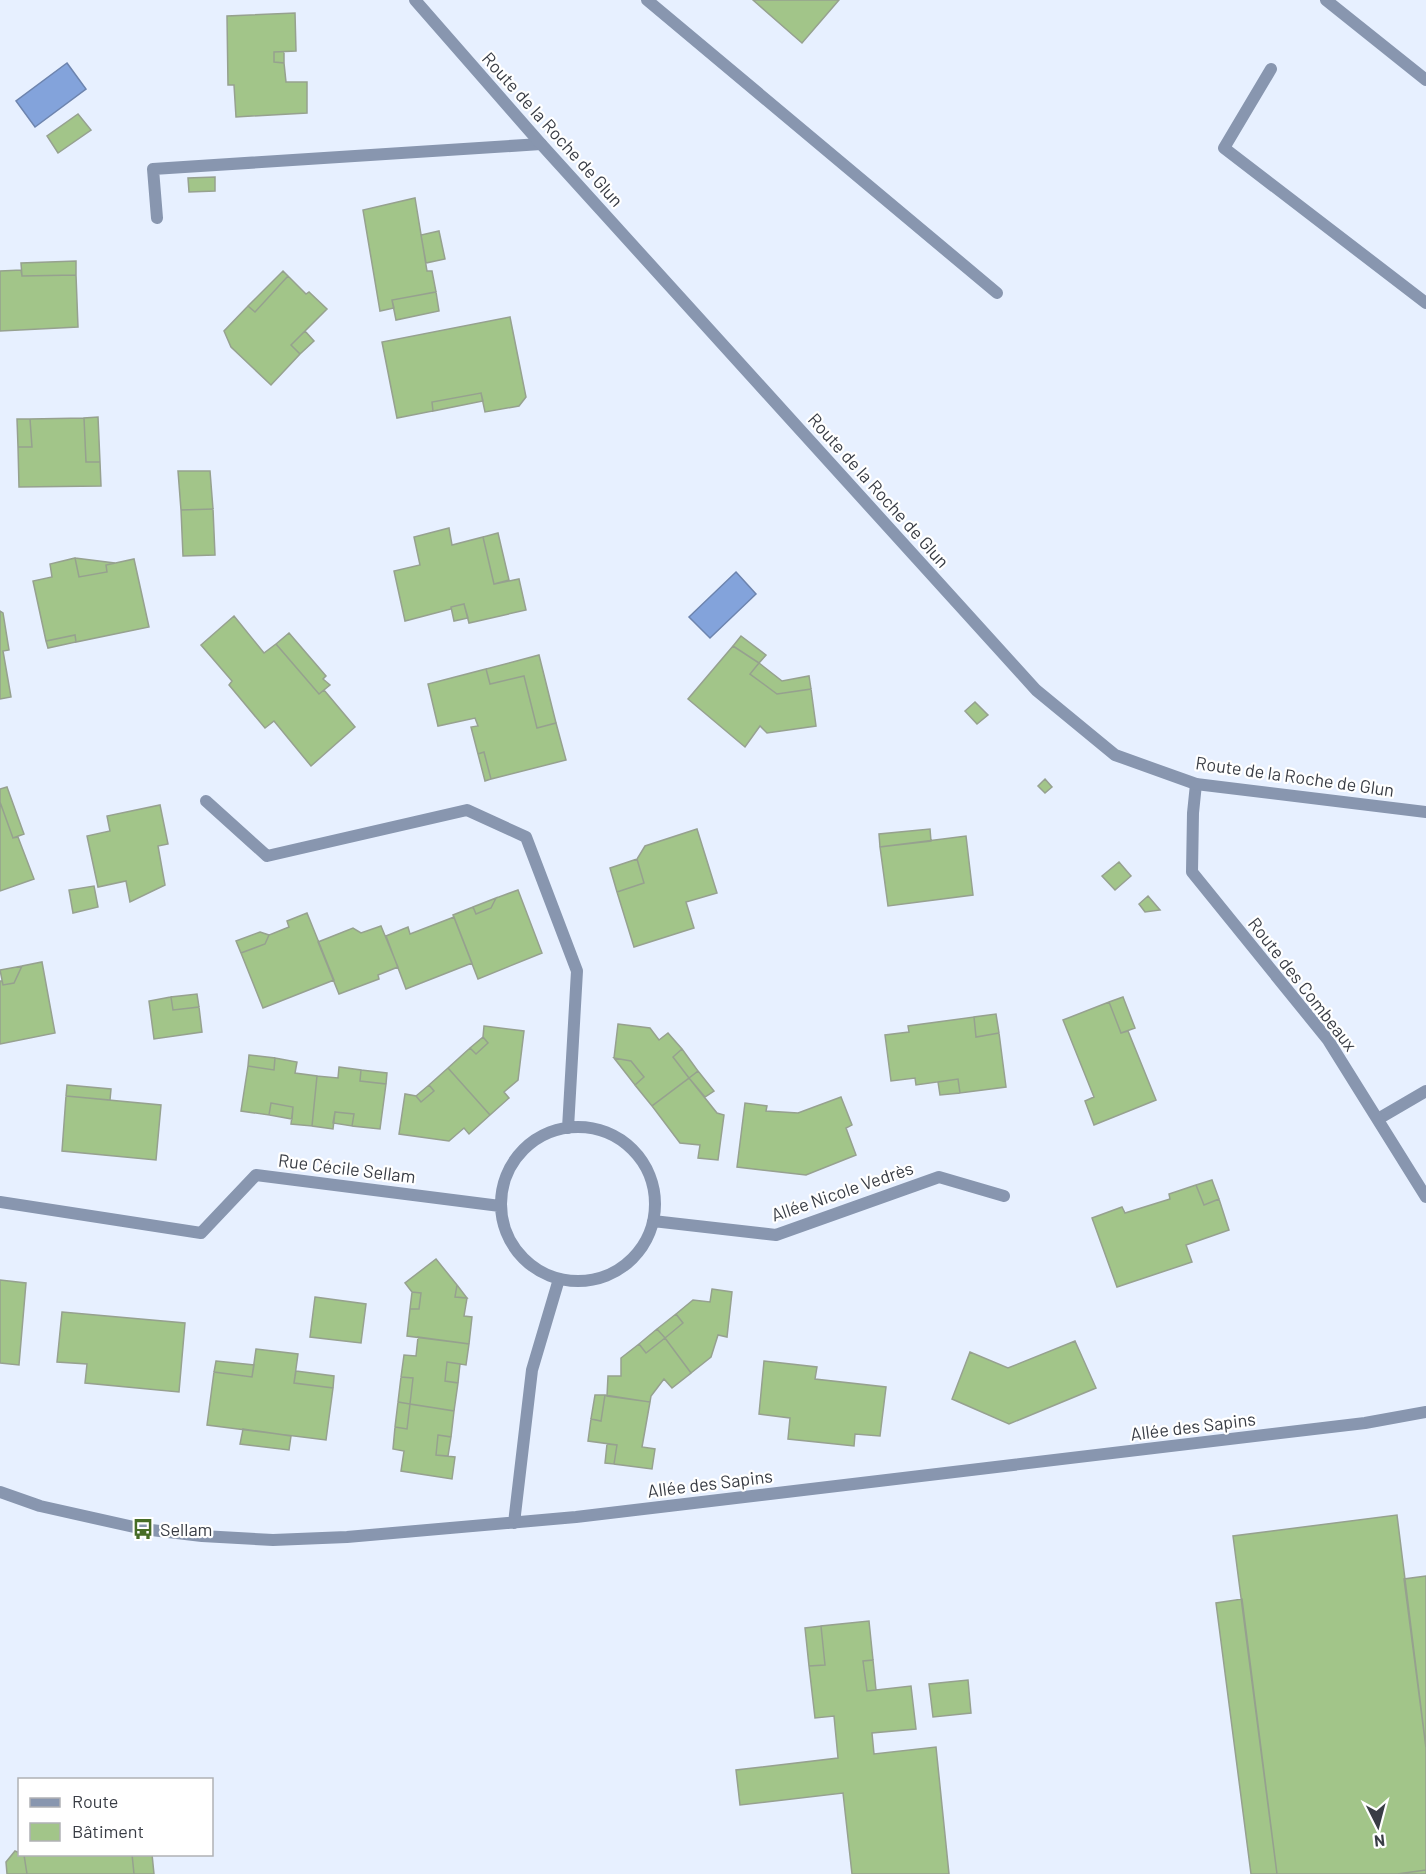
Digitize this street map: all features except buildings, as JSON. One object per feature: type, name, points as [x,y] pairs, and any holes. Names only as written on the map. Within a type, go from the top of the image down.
[{"type":"street","name":"Route de la Roche de Glun","points":[[415,0],[541,144],[1036,690],[1115,755],[1196,784],[1426,812]]},
{"type":"street","points":[[647,0],[997,293]]},
{"type":"street","points":[[1326,0],[1426,80]]},
{"type":"street","points":[[1271,69],[1224,148],[1426,303]]},
{"type":"street","points":[[157,218],[153,169],[541,144]]},
{"type":"street","name":"Route des Combeaux","points":[[1196,784],[1192,872],[1328,1041],[1426,1197]]},
{"type":"street","points":[[206,801],[267,856],[467,810],[526,837],[577,971],[568,1128]]},
{"type":"street","points":[[1377,1119],[1426,1091]]},
{"type":"street","points":[[568,1128],[592,1129],[615,1137],[635,1152],[648,1173],[655,1197],[653,1221],[644,1244],[629,1263],[608,1276],[584,1281],[560,1279],[536,1270],[517,1253],[505,1231],[500,1206],[503,1184],[513,1164],[527,1146],[546,1134],[568,1128]]},
{"type":"street","name":"Rue Cécile Sellam","points":[[0,1203],[201,1233],[256,1175],[500,1206]]},
{"type":"street","name":"Allée Nicole Vedrès","points":[[653,1221],[776,1235],[939,1177],[1004,1196]]},
{"type":"street","points":[[514,1523],[532,1370],[560,1279]]},
{"type":"street","name":"Allée des Sapins","points":[[0,1492],[40,1506],[143,1529],[202,1536],[273,1540],[347,1537],[514,1523],[1365,1423],[1426,1412]]},
{"type":"water","points":[[67,63],[86,89],[35,127],[16,101]]},
{"type":"water","points":[[736,572],[756,594],[710,638],[689,617]]},
{"type":"place","name":"Sellam","points":[[143,1529]]}]
